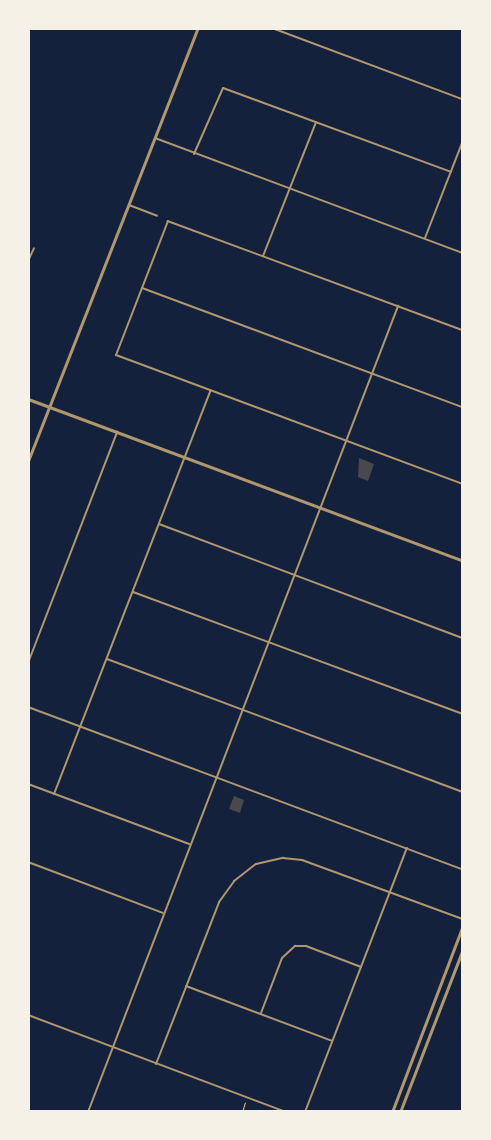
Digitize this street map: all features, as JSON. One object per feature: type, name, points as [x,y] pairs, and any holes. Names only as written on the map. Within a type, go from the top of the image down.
[{"type":"street","points":[[28,461],[198,28]]},
{"type":"street","points":[[272,28],[462,99]]},
{"type":"street","points":[[194,153],[221,88],[451,172]]},
{"type":"street","points":[[263,256],[316,122]]},
{"type":"street","points":[[155,138],[462,253]]},
{"type":"street","points":[[425,239],[462,143]]},
{"type":"street","points":[[129,205],[157,216]]},
{"type":"street","points":[[462,330],[168,220],[116,355],[462,484]]},
{"type":"street","points":[[28,261],[34,248]]},
{"type":"street","points":[[142,288],[462,407]]},
{"type":"street","points":[[88,1112],[399,306]]},
{"type":"street","points":[[54,794],[211,390]]},
{"type":"street","points":[[28,399],[462,560]]},
{"type":"street","points":[[28,663],[117,432]]},
{"type":"street","points":[[159,525],[462,638]]},
{"type":"street","points":[[133,592],[462,714]]},
{"type":"street","points":[[107,659],[462,792]]},
{"type":"street","points":[[28,707],[462,869]]},
{"type":"street","points":[[28,784],[190,844]]},
{"type":"street","points":[[305,1112],[407,848]]},
{"type":"street","points":[[156,1064],[222,896],[249,868],[269,860],[296,858],[462,919]]},
{"type":"street","points":[[28,862],[164,914]]},
{"type":"street","points":[[392,1112],[462,928]]},
{"type":"street","points":[[261,1014],[282,958],[295,946],[306,946],[361,967]]},
{"type":"street","points":[[400,1112],[462,951]]},
{"type":"street","points":[[186,986],[333,1041]]},
{"type":"street","points":[[28,1015],[285,1112]]},
{"type":"street","points":[[28,1101],[28,1106]]},
{"type":"path","points":[[242,1112],[247,1097]]},
{"type":"building","points":[[359,458],[374,464],[368,481],[358,477]]},
{"type":"building","points":[[234,796],[244,800],[240,813],[229,809]]}]
